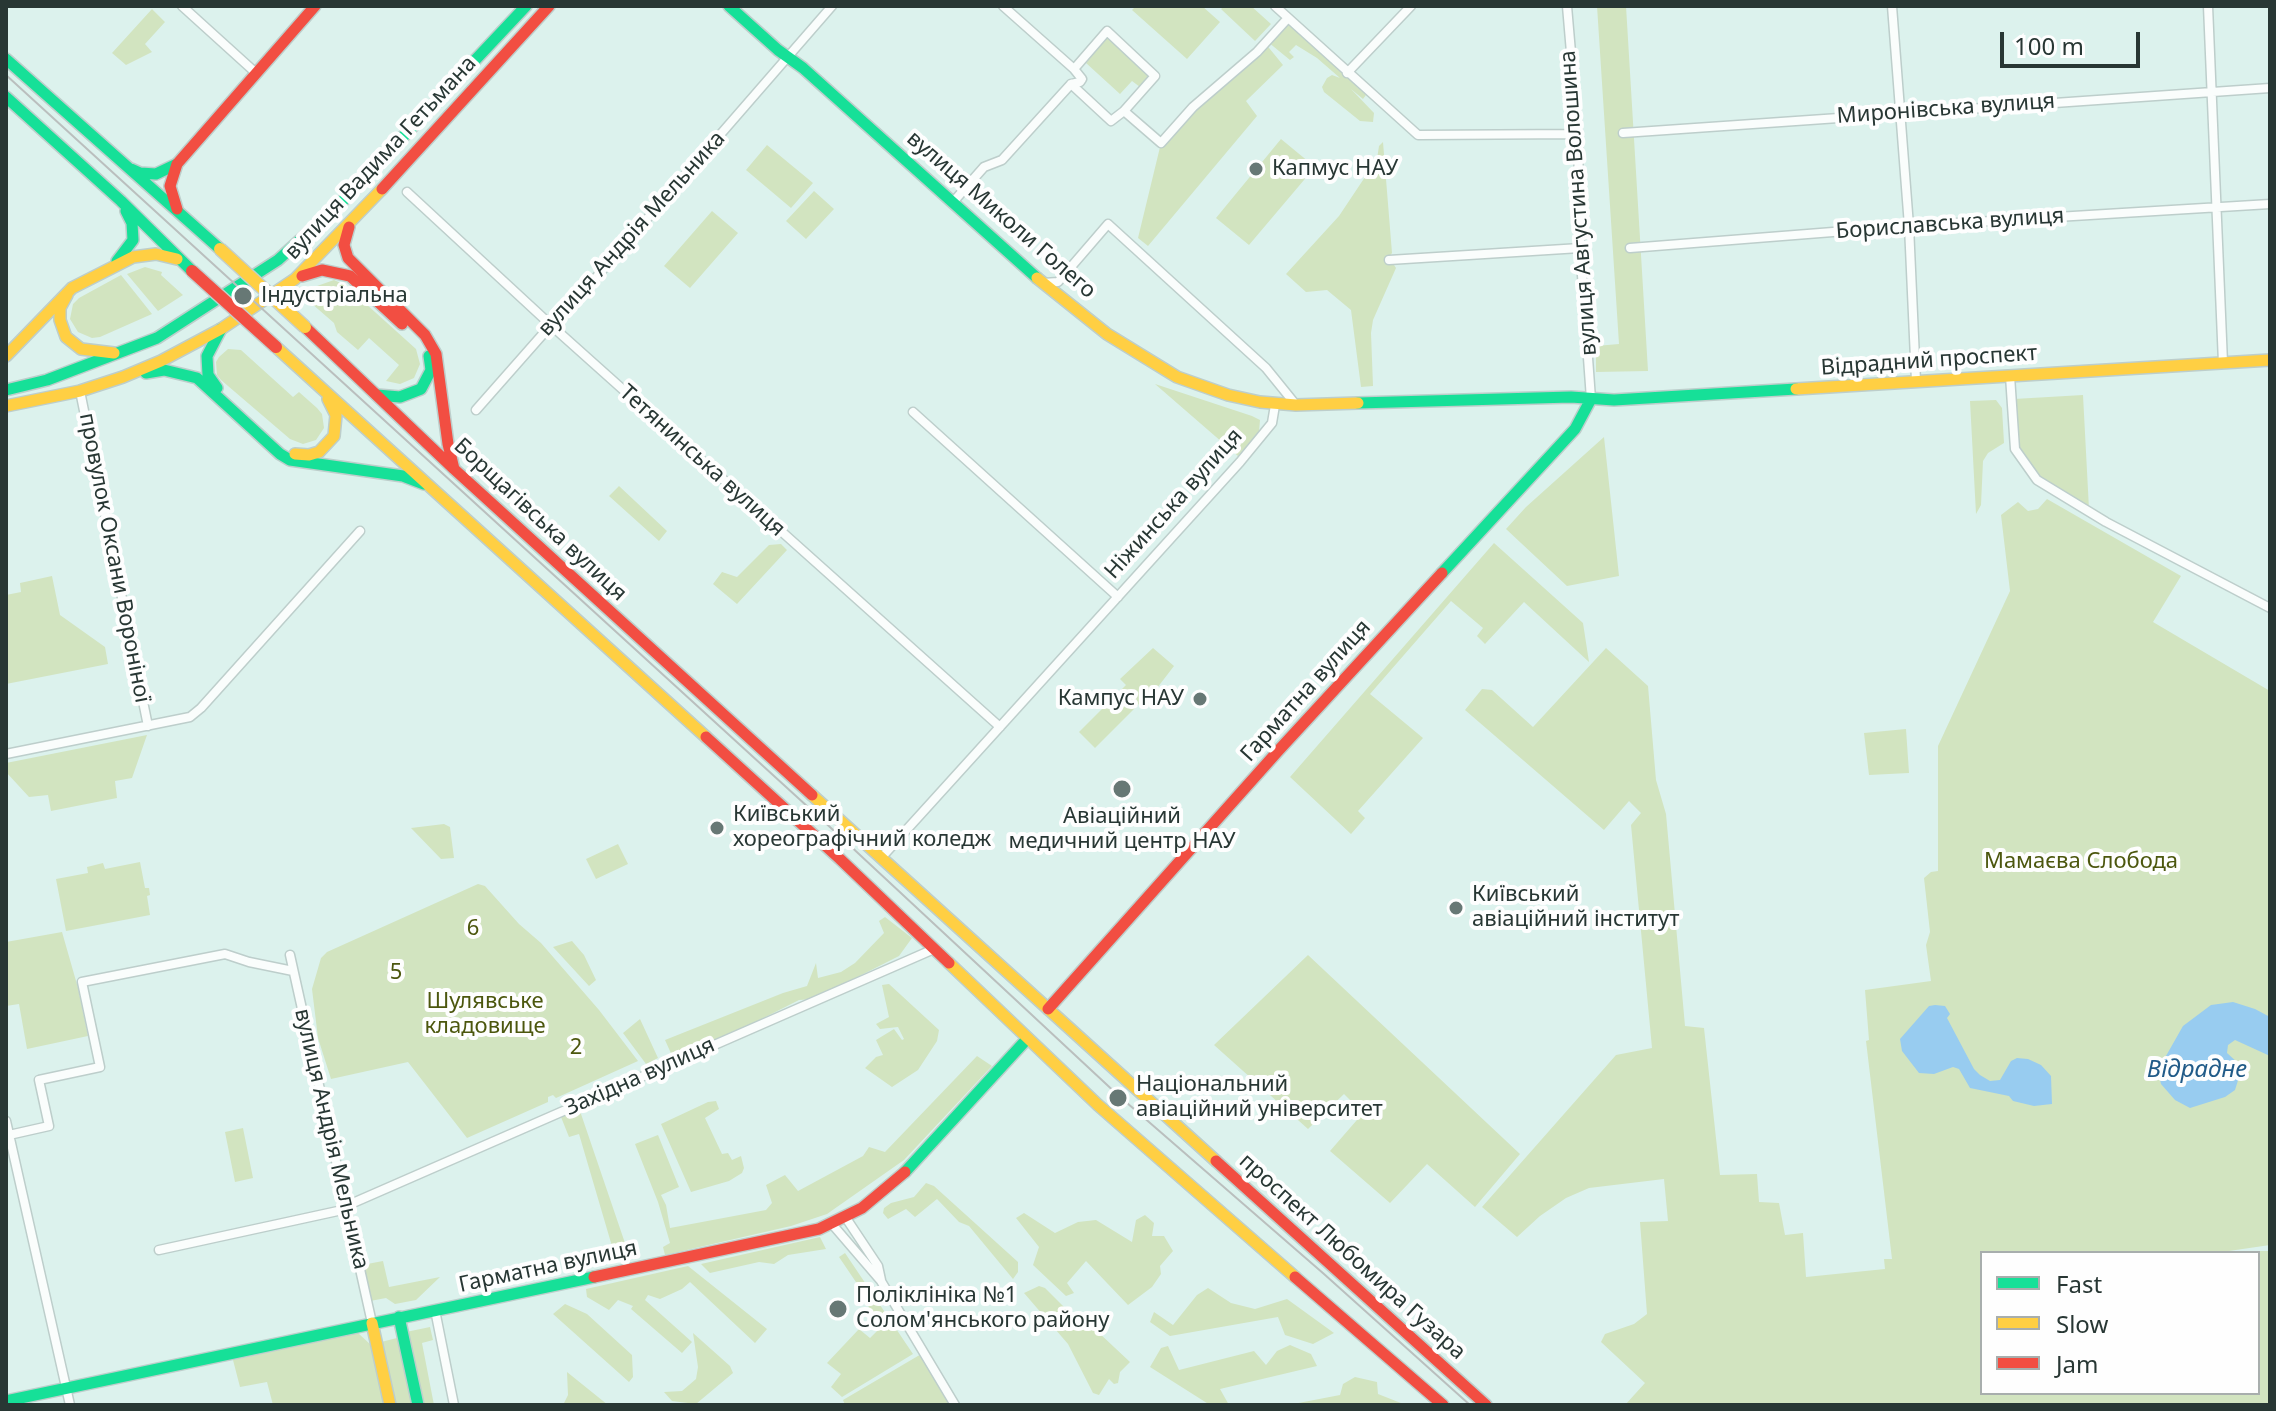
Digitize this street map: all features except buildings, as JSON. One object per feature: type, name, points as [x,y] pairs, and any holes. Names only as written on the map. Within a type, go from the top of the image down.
[{"type":"main road","points":[[178,211],[170,186],[177,164],[315,6]]},
{"type":"main road","name":"вулиця Вадима Гетьмана","points":[[6,406],[80,391],[161,361],[221,329],[295,279],[352,222],[549,6]]},
{"type":"main road","name":"вулиця Миколи Голего","points":[[729,6],[954,201],[1043,283],[1107,334],[1177,377],[1228,395],[1275,405]]},
{"type":"main road","name":"вулиця Вадима Гетьмана","points":[[6,390],[47,380],[157,338],[278,260],[338,206],[518,9]]},
{"type":"main road","name":"Борщагівська вулиця","points":[[6,59],[220,249],[454,469],[1048,1009]]},
{"type":"main road","points":[[6,97],[121,201],[187,266],[840,859],[1027,1039],[1174,1173],[1346,1318],[1443,1405]]},
{"type":"main road","points":[[122,164],[140,173],[156,174],[177,164]]},
{"type":"main road","points":[[112,265],[133,240],[132,223],[121,201]]},
{"type":"main road","points":[[352,222],[344,245],[348,258],[425,335],[436,354],[454,469]]},
{"type":"main road","points":[[6,356],[72,288],[112,265],[145,254],[169,256],[187,266]]},
{"type":"main road","points":[[295,279],[322,270],[350,276],[427,349],[431,370],[421,389],[400,397],[377,395]]},
{"type":"main road","points":[[72,288],[60,308],[60,320],[66,337],[81,349],[121,354]]},
{"type":"main road","points":[[221,329],[207,356],[206,369],[213,384],[287,451],[298,455],[319,452],[334,436],[337,425],[332,404],[317,384]]},
{"type":"main road","name":"Відрадний проспект","points":[[1591,399],[1659,398],[2270,360]]},
{"type":"main road","points":[[123,377],[164,370],[193,376],[206,384],[290,460],[403,476],[429,485]]},
{"type":"main road","points":[[1275,405],[1591,399]]},
{"type":"main road","name":"Гарматна вулиця","points":[[1048,1009],[1278,751],[1575,429],[1591,399]]},
{"type":"main road","name":"проспект Любомира Гузара","points":[[1048,1009],[1486,1405]]},
{"type":"main road","name":"Гарматна вулиця","points":[[6,1401],[776,1239],[832,1224],[846,1218],[897,1181],[1027,1039]]},
{"type":"main road","points":[[399,1317],[418,1405]]},
{"type":"main road","points":[[372,1323],[390,1405]]},
{"type":"street","points":[[182,6],[256,73]]},
{"type":"street","name":"вулиця Андрія Мельника","points":[[476,410],[543,334],[553,327],[832,6]]},
{"type":"street","points":[[954,201],[984,167],[1002,160],[1071,84],[1082,79],[1003,6]]},
{"type":"street","points":[[1275,6],[1418,135],[1578,134]]},
{"type":"street","points":[[1347,73],[1411,6]]},
{"type":"street","points":[[1566,6],[1578,6]]},
{"type":"street","name":"вулиця Августина Волошина","points":[[1566,6],[1578,134],[1580,248],[1591,399]]},
{"type":"street","points":[[1892,6],[1909,226],[1916,381]]},
{"type":"street","points":[[2208,6],[2223,363]]},
{"type":"street","points":[[1124,111],[1161,143],[1193,107],[1257,52],[1288,18]]},
{"type":"street","points":[[1071,84],[1111,121],[1155,76],[1107,31],[1074,69]]},
{"type":"street","name":"Миронівська вулиця","points":[[1623,133],[2270,88]]},
{"type":"street","name":"Тетянинська вулиця","points":[[407,192],[553,327],[1000,727]]},
{"type":"street","name":"Бориславська вулиця","points":[[1630,248],[1909,226],[2270,204]]},
{"type":"street","points":[[1043,283],[1058,282],[1108,224],[1266,368],[1296,405]]},
{"type":"street","points":[[1389,260],[1580,248]]},
{"type":"street","points":[[2010,376],[2015,449],[2037,480],[2106,522],[2270,608]]},
{"type":"street","name":"провулок Оксани Вороніної","points":[[80,391],[148,726]]},
{"type":"street","name":"Ніжинська вулиця","points":[[881,858],[1240,462],[1272,423],[1275,405]]},
{"type":"street","points":[[913,412],[1118,597]]},
{"type":"street","points":[[6,754],[190,717],[360,531]]},
{"type":"street","name":"Західна вулиця","points":[[159,1250],[346,1208],[934,949]]},
{"type":"street","points":[[9,1135],[49,1126],[39,1080],[100,1067],[82,982],[225,954],[293,971]]},
{"type":"street","name":"вулиця Андрія Мельника","points":[[290,955],[372,1323]]},
{"type":"street","points":[[6,1121],[70,1405]]},
{"type":"street","points":[[846,1218],[878,1266],[881,1281]]},
{"type":"street","points":[[832,1224],[881,1281],[955,1405]]},
{"type":"street","points":[[435,1310],[454,1405]]},
{"type":"green space","points":[[1136,6],[1202,6],[1220,22],[1187,59],[1132,10]]},
{"type":"green space","points":[[1224,6],[1251,6],[1271,24],[1255,41],[1221,9]]},
{"type":"green space","points":[[1597,6],[1626,6],[1648,371],[1596,372],[1596,346],[1619,344]]},
{"type":"green space","points":[[152,9],[165,22],[145,44],[152,52],[126,65],[112,53]]},
{"type":"green space","points":[[1290,24],[1366,95],[1363,99],[1351,89],[1374,113],[1373,122],[1360,121],[1324,92],[1322,87],[1327,78],[1332,75],[1340,78],[1317,58],[1296,45],[1289,52],[1294,57],[1290,60],[1268,42],[1281,27]]},
{"type":"green space","points":[[1107,37],[1151,76],[1140,87],[1132,81],[1120,94],[1086,63]]},
{"type":"green space","points":[[1265,43],[1283,65],[1246,101],[1257,116],[1148,246],[1138,238],[1161,143]]},
{"type":"green space","points":[[1281,139],[1315,167],[1249,245],[1216,218]]},
{"type":"green space","points":[[1383,142],[1392,253],[1389,257],[1396,268],[1373,320],[1373,386],[1361,387],[1351,310],[1327,290],[1306,292],[1286,274],[1339,216],[1377,159],[1379,146]]},
{"type":"green space","points":[[767,145],[813,183],[791,208],[746,170]]},
{"type":"green space","points":[[814,191],[834,209],[806,239],[786,221]]},
{"type":"green space","points":[[712,211],[738,233],[690,288],[664,266]]},
{"type":"green space","points":[[145,267],[162,272],[161,275],[183,295],[158,311],[127,274]]},
{"type":"green space","points":[[121,275],[152,314],[100,337],[92,338],[78,332],[70,319],[73,304]]},
{"type":"green space","points":[[334,280],[345,285],[416,349],[420,364],[414,378],[400,384],[386,381],[399,365],[369,338],[358,350],[311,303],[317,286]]},
{"type":"green space","points":[[228,349],[241,350],[293,397],[299,392],[317,408],[322,414],[324,428],[316,440],[303,444],[290,439],[221,380],[217,375],[216,362]]},
{"type":"green space","points":[[1155,384],[1252,416],[1260,420],[1259,432],[1238,456]]},
{"type":"green space","points":[[2083,395],[2089,509],[2045,484],[2018,449],[2014,399]]},
{"type":"green space","points":[[1996,400],[2002,408],[2004,443],[1988,453],[1983,461],[1981,505],[1976,514],[1970,401]]},
{"type":"green space","points":[[1604,437],[1619,576],[1567,586],[1506,529]]},
{"type":"green space","points":[[619,486],[667,531],[659,541],[609,496]]},
{"type":"green space","name":"Мамаєва Слобода","points":[[2047,499],[2181,576],[2153,622],[2270,691],[2270,1245],[2229,1251],[1980,1251],[1980,1395],[2260,1395],[2260,1251],[2270,1251],[2270,1405],[1625,1405],[1645,1383],[1601,1342],[1605,1334],[1634,1324],[1647,1314],[1640,1222],[1668,1221],[1664,1179],[1589,1188],[1566,1198],[1517,1237],[1482,1207],[1616,1055],[1652,1048],[1631,825],[1641,813],[1629,801],[1604,830],[1465,710],[1482,689],[1492,690],[1533,727],[1606,648],[1648,686],[1656,780],[1666,814],[1685,1026],[1704,1028],[1720,1175],[1757,1174],[1759,1202],[1779,1203],[1785,1235],[1803,1233],[1806,1277],[1885,1269],[1884,1259],[1892,1259],[1866,1041],[1869,1040],[1865,990],[1931,981],[1926,945],[1930,932],[1924,878],[1938,871],[1938,746],[2010,591],[2001,515],[2018,502],[2028,511],[2038,509]]},
{"type":"green space","points":[[1494,543],[1583,623],[1589,662],[1524,602],[1485,644],[1477,636],[1483,628],[1451,601],[1370,694],[1423,738],[1358,811],[1365,818],[1351,834],[1290,777]]},
{"type":"green space","points":[[781,544],[787,550],[737,604],[713,584],[722,572],[737,577],[769,545]]},
{"type":"green space","points":[[52,576],[60,615],[105,647],[108,664],[6,684],[6,595],[21,592],[20,583]]},
{"type":"green space","points":[[1153,648],[1174,666],[1144,705],[1141,702],[1095,748],[1079,732],[1126,685],[1120,679]]},
{"type":"green space","points":[[1906,729],[1909,773],[1869,775],[1864,733]]},
{"type":"green space","points":[[147,735],[132,778],[115,781],[117,798],[51,811],[48,795],[29,797],[6,772],[6,763]]},
{"type":"green space","points":[[444,824],[450,827],[454,858],[441,859],[411,828]]},
{"type":"green space","points":[[618,844],[628,864],[596,879],[586,859]]},
{"type":"green space","points":[[140,862],[145,888],[149,888],[150,915],[66,931],[56,879],[88,873],[87,867],[103,863],[105,869]]},
{"type":"green space","name":"Шулявське кладовище","points":[[478,884],[485,886],[541,943],[638,1061],[556,1098],[553,1095],[548,1097],[548,1102],[467,1138],[408,1062],[331,1079],[318,1038],[312,989],[321,958],[327,952]]},
{"type":"green space","points":[[885,917],[912,938],[899,956],[814,999],[799,1000],[674,1060],[665,1040],[807,986],[816,963],[818,978],[841,972],[855,963],[884,933],[879,921]]},
{"type":"green space","points":[[62,932],[88,1036],[27,1049],[19,1004],[6,1006],[6,942]]},
{"type":"green space","points":[[572,941],[584,955],[596,980],[589,986],[553,947]]},
{"type":"green space","points":[[1308,955],[1520,1154],[1475,1207],[1427,1164],[1390,1203],[1330,1151],[1363,1113],[1344,1094],[1308,1129],[1214,1045]]},
{"type":"green space","points":[[889,984],[939,1030],[937,1041],[918,1070],[892,1087],[865,1068],[876,1057],[883,1055],[876,1040],[894,1029],[904,1039],[898,1027],[880,1029],[876,1024],[889,1017],[882,985]]},
{"type":"green space","points":[[640,1019],[658,1058],[646,1064],[623,1033]]},
{"type":"green space","points":[[977,1056],[992,1066],[904,1160],[827,1214],[791,1226],[665,1255],[663,1247],[670,1243],[635,1144],[658,1135],[679,1187],[661,1195],[670,1228],[766,1210],[772,1203],[766,1185],[785,1175],[798,1191],[863,1156],[869,1147],[885,1152]]},
{"type":"green space","points":[[716,1101],[719,1109],[705,1118],[722,1154],[728,1153],[732,1160],[741,1156],[744,1168],[742,1173],[729,1181],[691,1192],[661,1124]]},
{"type":"green space","points":[[580,1111],[626,1246],[622,1251],[614,1253],[579,1134],[569,1137],[561,1117],[566,1114],[569,1118]]},
{"type":"green space","points":[[243,1128],[253,1178],[235,1182],[225,1132]]},
{"type":"green space","points":[[926,1183],[934,1186],[1018,1262],[1018,1272],[1013,1279],[969,1226],[959,1222],[937,1199],[915,1217],[906,1209],[888,1219],[883,1213],[891,1203],[914,1197]]},
{"type":"green space","points":[[1024,1213],[1055,1233],[1078,1222],[1096,1220],[1132,1242],[1136,1220],[1145,1215],[1154,1223],[1152,1236],[1164,1236],[1173,1251],[1160,1266],[1161,1274],[1152,1287],[1128,1305],[1086,1261],[1067,1283],[1074,1293],[1066,1296],[1033,1265],[1039,1247],[1016,1218]]},
{"type":"green space","points":[[820,1237],[826,1249],[788,1255],[774,1264],[759,1262],[710,1273],[701,1264]]},
{"type":"green space","points":[[845,1253],[913,1354],[842,1397],[831,1387],[841,1374],[827,1363],[859,1329],[870,1338],[879,1329],[860,1288],[839,1257]]},
{"type":"green space","points":[[383,1261],[389,1287],[440,1277],[416,1300],[395,1304],[386,1298],[370,1301],[362,1265]]},
{"type":"green space","points":[[688,1266],[767,1329],[755,1343],[690,1282],[660,1299],[648,1295],[645,1300],[692,1342],[682,1353],[631,1309],[633,1306],[618,1300],[609,1310],[587,1297],[586,1289]]},
{"type":"green space","points":[[1039,1286],[1098,1332],[1130,1362],[1120,1372],[1118,1383],[1114,1384],[1109,1379],[1099,1395],[1093,1393],[1068,1344],[1024,1293]]},
{"type":"green space","points":[[1208,1288],[1231,1303],[1255,1309],[1287,1299],[1334,1333],[1313,1344],[1285,1335],[1278,1317],[1170,1336],[1150,1322],[1154,1312],[1173,1325],[1197,1295]]},
{"type":"green space","points":[[565,1304],[587,1314],[632,1355],[633,1377],[629,1382],[553,1314]]},
{"type":"green space","points":[[430,1327],[433,1340],[422,1343],[434,1405],[422,1405],[406,1332]]},
{"type":"green space","points":[[358,1333],[371,1345],[384,1405],[273,1405],[267,1382],[240,1387],[233,1360]]},
{"type":"green space","points":[[693,1333],[730,1366],[733,1373],[696,1404],[672,1401],[664,1392],[682,1391],[696,1379],[698,1367]]},
{"type":"green space","points":[[397,1338],[412,1405],[394,1405],[381,1342]]},
{"type":"green space","points":[[1290,1345],[1311,1354],[1317,1366],[1220,1389],[1229,1405],[1210,1405],[1150,1367],[1161,1348],[1168,1346],[1179,1370],[1254,1351],[1266,1365],[1277,1351]]},
{"type":"green space","points":[[923,1353],[954,1405],[845,1405],[843,1400]]},
{"type":"green space","points":[[567,1372],[608,1405],[563,1405],[568,1395]]},
{"type":"green space","points":[[1355,1377],[1377,1382],[1378,1394],[1406,1405],[1288,1405],[1340,1395],[1343,1384]]},
{"type":"water","name":"Відрадне","points":[[2233,1002],[2270,1017],[2270,1056],[2235,1040],[2228,1045],[2227,1053],[2238,1063],[2240,1074],[2235,1090],[2225,1097],[2190,1108],[2175,1100],[2161,1084],[2158,1070],[2183,1026],[2211,1005]]},
{"type":"water","points":[[1929,1006],[1945,1006],[1950,1014],[1947,1018],[1980,1075],[1990,1081],[2000,1080],[2011,1061],[2028,1059],[2041,1065],[2051,1076],[2052,1104],[2034,1106],[2013,1101],[2009,1096],[1970,1088],[1959,1069],[1953,1067],[1934,1074],[1919,1073],[1902,1051],[1900,1039]]},
{"type":"tram line","points":[[6,75],[831,828],[1119,1096],[1470,1405]]},
{"type":"traffic: fast","points":[[6,390],[47,380],[157,338],[278,260],[338,206],[526,6]]},
{"type":"traffic: fast","points":[[729,6],[803,68],[1037,278]]},
{"type":"traffic: fast","points":[[6,59],[220,249]]},
{"type":"traffic: fast","points":[[6,97],[121,201],[192,271]]},
{"type":"traffic: fast","points":[[131,169],[156,174],[177,164]]},
{"type":"traffic: fast","points":[[117,261],[133,240],[132,223],[126,211]]},
{"type":"traffic: fast","points":[[217,388],[208,375],[207,356],[221,329]]},
{"type":"traffic: fast","points":[[377,395],[400,397],[421,389],[431,370],[429,356]]},
{"type":"traffic: fast","points":[[146,373],[164,370],[197,378],[290,460],[403,476],[424,484]]},
{"type":"traffic: fast","points":[[1358,403],[1571,397],[1614,400],[1796,389]]},
{"type":"traffic: fast","points":[[1442,573],[1575,429],[1591,399]]},
{"type":"traffic: fast","points":[[905,1172],[1027,1039]]},
{"type":"traffic: fast","points":[[6,1401],[594,1277]]},
{"type":"traffic: fast","points":[[399,1317],[418,1405]]},
{"type":"traffic: slow","points":[[6,406],[80,391],[123,377],[221,329],[295,279],[382,189]]},
{"type":"traffic: slow","points":[[220,249],[305,327]]},
{"type":"traffic: slow","points":[[6,356],[72,288],[133,257],[156,254],[177,259]]},
{"type":"traffic: slow","points":[[1037,278],[1107,334],[1177,377],[1228,395],[1260,402],[1296,405],[1358,403]]},
{"type":"traffic: slow","points":[[67,295],[60,308],[60,320],[66,337],[81,349],[114,353]]},
{"type":"traffic: slow","points":[[276,347],[706,737]]},
{"type":"traffic: slow","points":[[1796,389],[2270,360]]},
{"type":"traffic: slow","points":[[295,454],[319,452],[334,436],[336,415],[328,399]]},
{"type":"traffic: slow","points":[[812,795],[1216,1161]]},
{"type":"traffic: slow","points":[[949,963],[1098,1105],[1295,1277]]},
{"type":"traffic: slow","points":[[372,1323],[390,1405]]},
{"type":"traffic: jam","points":[[177,209],[170,186],[177,164],[315,6]]},
{"type":"traffic: jam","points":[[382,189],[549,6]]},
{"type":"traffic: jam","points":[[349,227],[344,245],[348,258],[425,335],[436,354],[454,469]]},
{"type":"traffic: jam","points":[[302,276],[322,270],[350,276],[402,324]]},
{"type":"traffic: jam","points":[[192,271],[276,347]]},
{"type":"traffic: jam","points":[[305,327],[454,469],[812,795]]},
{"type":"traffic: jam","points":[[1048,1009],[1442,573]]},
{"type":"traffic: jam","points":[[706,737],[949,963]]},
{"type":"traffic: jam","points":[[1216,1161],[1486,1405]]},
{"type":"traffic: jam","points":[[594,1277],[819,1229],[862,1208],[905,1172]]},
{"type":"traffic: jam","points":[[1295,1277],[1443,1405]]},
{"type":"place","name":"Капмус НАУ","points":[[1256,169]]},
{"type":"place","name":"Індустріальна","points":[[243,296]]},
{"type":"place","name":"Кампус НАУ","points":[[1200,699]]},
{"type":"place","name":"Авіаційний медичний центр НАУ","points":[[1122,789]]},
{"type":"place","name":"Київський хореографічний коледж","points":[[717,828]]},
{"type":"place","name":"Київський авіаційний інститут","points":[[1456,908]]},
{"type":"place","name":"Національний авіаційний університет","points":[[1118,1098]]},
{"type":"place","name":"Поліклініка №1 Солом'янського району","points":[[838,1309]]},
{"type":"park label","name":"6","points":[[473,929]]},
{"type":"park label","name":"5","points":[[396,973]]},
{"type":"park label","name":"2","points":[[576,1048]]}]
